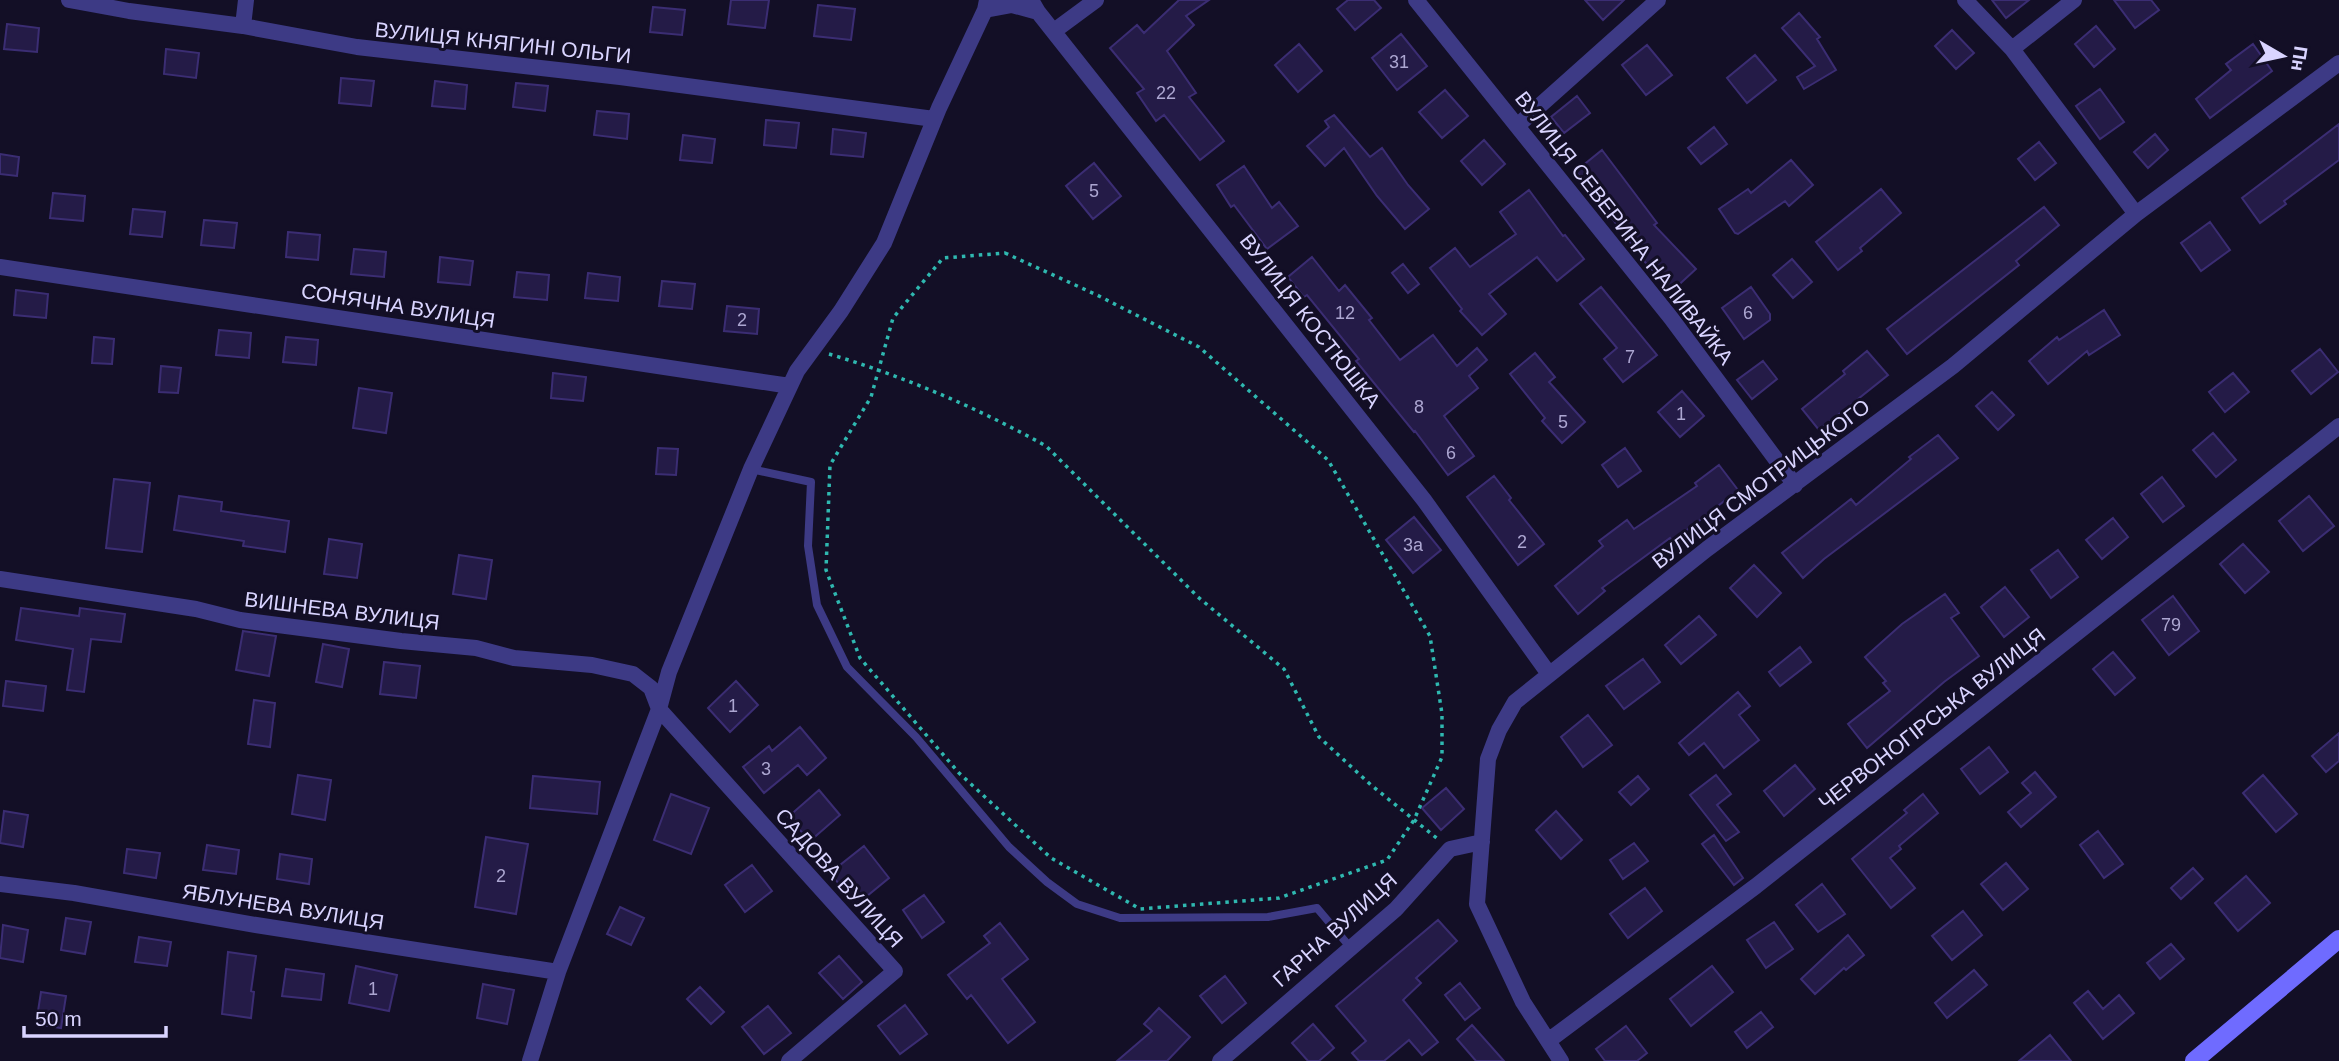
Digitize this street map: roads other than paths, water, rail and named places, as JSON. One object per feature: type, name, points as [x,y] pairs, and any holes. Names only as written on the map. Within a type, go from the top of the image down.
[{"type":"main road","points":[[2194,1061],[2339,939]]},
{"type":"street","name":"ВУЛИЦЯ КНЯГИНІ ОЛЬГИ","points":[[69,0],[243,26],[357,47],[620,76],[934,119]]},
{"type":"street","points":[[243,26],[246,0]]},
{"type":"street","points":[[1054,31],[1096,0]]},
{"type":"street","name":"ВУЛИЦЯ СЕВЕРИНА НАЛИВАЙКА","points":[[1416,0],[1671,318],[1794,485]]},
{"type":"street","points":[[1517,126],[1658,0]]},
{"type":"street","points":[[1965,0],[2012,48],[2136,214]]},
{"type":"street","points":[[2012,48],[2074,0]]},
{"type":"street","points":[[530,1061],[558,972],[659,709],[669,672],[751,469],[797,371],[884,243],[934,119],[986,5],[1034,6]]},
{"type":"street","name":"ВУЛИЦЯ КОСТЮШКА","points":[[1034,6],[1424,500],[1549,674]]},
{"type":"street","name":"ВУЛИЦЯ СМОТРИЦЬКОГО","points":[[1561,1061],[1523,1002],[1497,952],[1477,904],[1488,759],[1499,730],[1515,702],[1707,549],[1954,366],[2136,214],[2339,64]]},
{"type":"street","name":"СОНЯЧНА ВУЛИЦЯ","points":[[0,267],[790,386]]},
{"type":"street","name":"ЧЕРВОНОГІРСЬКА ВУЛИЦЯ","points":[[1548,1041],[1756,886],[2339,426]]},
{"type":"street","name":"ВИШНЕВА ВУЛИЦЯ","points":[[0,579],[196,609],[240,620],[475,648],[514,658],[592,665],[633,674],[651,688],[659,709]]},
{"type":"street","name":"САДОВА ВУЛИЦЯ","points":[[659,709],[895,971],[789,1061]]},
{"type":"street","name":"ГАРНА ВУЛИЦЯ","points":[[1220,1061],[1396,909],[1450,849],[1482,842]]},
{"type":"street","name":"ЯБЛУНЕВА ВУЛИЦЯ","points":[[0,884],[74,893],[256,925],[558,972]]},
{"type":"lane","points":[[751,469],[811,482],[808,546],[817,605],[847,667],[916,737],[1009,847],[1047,882],[1077,904],[1119,918],[1268,918],[1317,908],[1350,947]]}]
